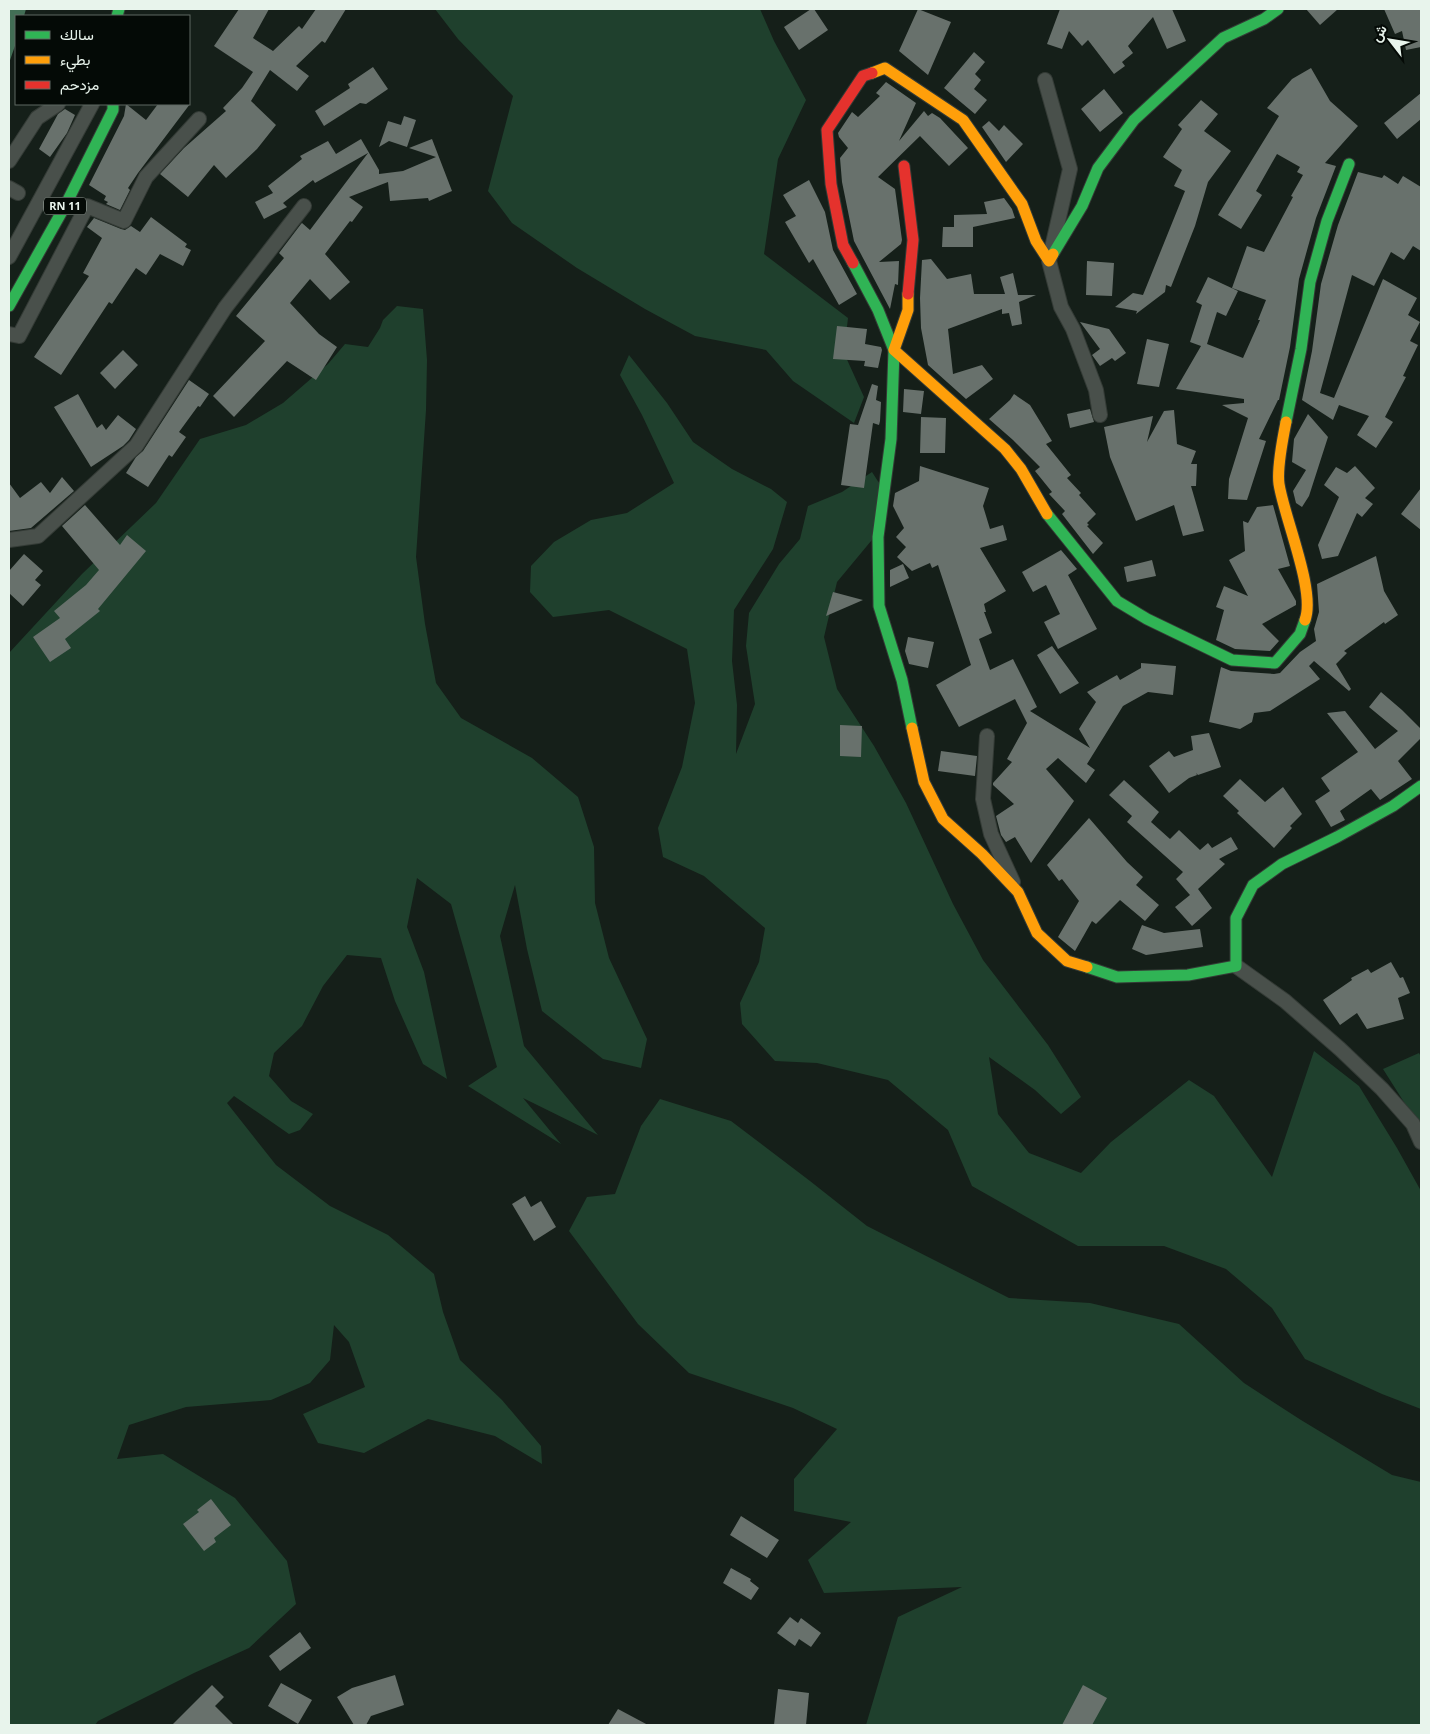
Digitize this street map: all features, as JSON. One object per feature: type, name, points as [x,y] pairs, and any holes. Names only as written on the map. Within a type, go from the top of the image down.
[{"type":"street","points":[[1049,261],[1082,206],[1098,168],[1134,120],[1223,38],[1264,19],[1278,9]]},
{"type":"street","points":[[1100,415],[1096,390],[1073,328],[1061,306],[1049,261],[1036,241],[1022,204],[963,120],[886,68],[863,76],[827,130],[831,184],[843,245],[878,310],[894,350],[1005,449],[1021,469],[1046,513],[1117,601],[1147,619],[1232,660],[1275,663],[1300,634],[1308,613],[1305,580],[1279,482],[1283,437],[1301,350],[1310,282],[1327,221],[1350,164]]},
{"type":"street","points":[[1045,80],[1070,169],[1049,261]]},
{"type":"street","points":[[9,161],[38,118],[57,105]]},
{"type":"street","points":[[9,257],[91,105]]},
{"type":"street","name":"RN 11","points":[[9,306],[65,206],[113,110],[113,105]]},
{"type":"street","points":[[9,334],[19,336],[87,206],[124,221],[146,177],[199,119]]},
{"type":"street","points":[[904,166],[913,240],[908,310],[894,350],[891,439],[878,538],[879,606],[902,680],[924,782],[943,819],[982,854],[1018,892]]},
{"type":"street","points":[[9,540],[38,536],[136,446],[225,308],[304,206]]},
{"type":"street","points":[[987,736],[983,799],[991,834],[1037,933],[1067,961],[1117,977],[1188,975],[1236,966],[1284,1001],[1340,1049],[1382,1089],[1413,1124],[1421,1142]]},
{"type":"street","points":[[1236,966],[1236,918],[1254,885],[1282,864],[1338,837],[1393,806],[1421,786]]},
{"type":"shaded area","points":[[9,9],[26,9],[24,15],[15,15],[15,46],[9,63]]},
{"type":"shaded area","points":[[435,9],[760,9],[774,41],[806,100],[778,159],[764,254],[848,318],[844,353],[864,397],[854,423],[793,381],[766,350],[695,336],[645,309],[577,268],[512,223],[488,191],[513,96],[458,39]]},
{"type":"shaded area","points":[[397,306],[423,309],[427,360],[426,410],[416,557],[425,624],[436,683],[461,718],[532,758],[578,797],[594,847],[595,903],[609,958],[647,1039],[641,1068],[603,1059],[542,1011],[527,949],[515,885],[500,936],[524,1046],[598,1135],[523,1098],[561,1144],[468,1086],[497,1067],[451,904],[417,878],[407,927],[424,972],[447,1079],[423,1064],[395,1001],[381,958],[347,955],[323,986],[302,1026],[274,1053],[269,1076],[291,1101],[313,1114],[300,1130],[289,1134],[234,1096],[227,1103],[276,1165],[330,1206],[388,1235],[434,1274],[443,1312],[460,1360],[502,1400],[541,1446],[542,1464],[495,1436],[428,1419],[364,1453],[318,1443],[303,1414],[365,1387],[349,1342],[334,1325],[330,1360],[310,1383],[271,1400],[186,1407],[129,1425],[117,1459],[163,1454],[235,1498],[287,1561],[296,1604],[249,1648],[98,1721],[95,1725],[9,1725],[9,653],[82,574],[156,503],[200,439],[246,425],[283,403],[328,364],[345,344],[368,347],[383,320]]},
{"type":"shaded area","points":[[629,355],[667,403],[693,442],[732,469],[771,489],[787,502],[773,549],[734,610],[732,661],[737,705],[736,754],[755,704],[746,646],[749,613],[779,564],[800,539],[808,506],[842,492],[872,472],[881,486],[881,529],[837,582],[824,637],[837,689],[874,746],[906,803],[953,904],[983,960],[1048,1045],[1081,1097],[1061,1114],[1035,1090],[989,1057],[998,1114],[1029,1153],[1081,1173],[1111,1142],[1189,1080],[1214,1096],[1272,1177],[1314,1051],[1359,1086],[1421,1191],[1421,1409],[1382,1394],[1305,1359],[1272,1308],[1226,1269],[1164,1246],[1078,1246],[972,1186],[948,1130],[888,1080],[817,1063],[775,1061],[742,1024],[740,1003],[759,962],[765,928],[704,876],[663,857],[658,828],[682,767],[695,703],[687,649],[609,610],[553,617],[530,592],[531,566],[554,542],[591,520],[627,513],[674,483],[642,415],[620,375]]},
{"type":"shaded area","points":[[1419,1053],[1421,1057],[1421,1129],[1383,1069]]},
{"type":"shaded area","points":[[660,1099],[731,1121],[867,1226],[1009,1298],[1090,1303],[1179,1324],[1244,1383],[1392,1475],[1421,1482],[1421,1725],[866,1725],[898,1617],[962,1587],[824,1593],[808,1560],[851,1522],[794,1511],[794,1479],[837,1429],[793,1408],[689,1373],[638,1324],[569,1231],[587,1197],[615,1194],[641,1126]]},
{"type":"building","points":[[239,9],[269,9],[253,38],[273,51],[299,26],[302,29],[316,9],[346,9],[325,43],[322,41],[296,66],[309,76],[297,91],[270,70],[251,101],[276,125],[257,149],[226,178],[214,165],[188,197],[160,174],[184,148],[226,111],[223,108],[242,88],[253,72],[214,46]]},
{"type":"building","points":[[811,9],[814,9],[828,30],[799,50],[784,27]]},
{"type":"building","points":[[918,9],[951,22],[928,75],[899,51]]},
{"type":"building","points":[[1060,9],[1172,9],[1186,41],[1167,49],[1153,17],[1128,46],[1133,53],[1122,62],[1125,66],[1114,74],[1088,40],[1082,46],[1069,31],[1062,49],[1047,44]]},
{"type":"building","points":[[1306,9],[1338,9],[1320,25]]},
{"type":"building","points":[[1384,9],[1421,9],[1421,47],[1406,50],[1402,31],[1395,34]]},
{"type":"building","points":[[974,52],[985,62],[975,74],[981,80],[974,89],[987,100],[975,114],[944,88]]},
{"type":"building","points":[[373,67],[388,89],[366,104],[360,103],[324,126],[315,111],[350,88],[348,84]]},
{"type":"building","points":[[1311,68],[1330,101],[1358,126],[1325,163],[1336,166],[1316,218],[1299,279],[1290,347],[1279,400],[1259,439],[1266,441],[1247,500],[1228,499],[1229,479],[1248,418],[1222,405],[1244,403],[1244,399],[1176,389],[1201,346],[1190,342],[1202,305],[1196,302],[1208,277],[1238,291],[1226,316],[1217,312],[1207,344],[1243,358],[1260,320],[1258,320],[1266,300],[1232,288],[1247,246],[1264,252],[1303,175],[1297,172],[1300,167],[1277,154],[1256,191],[1262,195],[1241,229],[1218,215],[1279,116],[1267,108],[1292,79]]},
{"type":"building","points":[[886,82],[916,103],[899,141],[924,111],[928,116],[932,113],[940,118],[968,148],[949,166],[920,136],[878,177],[895,189],[902,240],[901,244],[879,262],[899,261],[898,285],[895,284],[890,309],[854,241],[842,182],[840,158],[848,148],[838,133],[852,112],[858,117],[880,96],[876,93]]},
{"type":"building","points":[[1104,89],[1123,113],[1100,132],[1081,109]]},
{"type":"building","points":[[1421,93],[1421,119],[1397,139],[1384,123]]},
{"type":"building","points":[[1201,100],[1218,114],[1204,131],[1231,151],[1208,182],[1195,226],[1171,287],[1166,285],[1165,292],[1136,314],[1137,311],[1115,307],[1133,293],[1143,295],[1185,191],[1174,186],[1182,170],[1163,157],[1182,129],[1178,125]]},
{"type":"building","points":[[126,105],[146,120],[157,105],[189,105],[128,188],[130,190],[120,210],[106,204],[108,202],[104,200],[106,196],[89,185],[124,116]]},
{"type":"building","points":[[65,109],[75,115],[67,133],[50,157],[39,149],[58,114]]},
{"type":"building","points":[[404,116],[416,120],[407,147],[389,141],[379,147],[388,121],[401,125]]},
{"type":"building","points":[[989,121],[999,131],[1004,125],[1023,144],[1006,162],[982,127]]},
{"type":"building","points":[[361,139],[379,170],[379,174],[403,171],[436,157],[409,148],[432,139],[452,191],[429,201],[428,198],[390,201],[388,182],[349,197],[363,207],[325,254],[350,282],[330,300],[310,279],[290,303],[319,334],[337,347],[316,380],[287,361],[234,417],[213,396],[265,341],[236,316],[284,258],[279,253],[301,224],[310,230],[368,153],[315,183],[313,180],[283,203],[287,207],[264,219],[255,202],[273,193],[268,186],[302,159],[300,156],[328,141],[336,154]]},
{"type":"building","points":[[1358,172],[1382,178],[1384,175],[1398,184],[1403,176],[1421,187],[1421,251],[1413,246],[1404,260],[1391,252],[1374,286],[1352,275],[1320,393],[1334,398],[1383,279],[1417,298],[1408,315],[1420,322],[1410,341],[1418,345],[1403,376],[1406,377],[1385,417],[1393,422],[1376,448],[1357,435],[1369,416],[1339,405],[1333,420],[1302,400],[1312,351],[1321,284],[1338,225]]},
{"type":"building","points":[[809,180],[825,212],[833,250],[857,294],[839,305],[813,259],[809,263],[785,222],[796,216],[783,195]]},
{"type":"building","points":[[1004,198],[1012,209],[1015,218],[973,227],[973,247],[942,247],[943,227],[954,227],[954,215],[987,214],[984,202]]},
{"type":"building","points":[[151,217],[187,244],[185,247],[191,250],[183,266],[160,254],[146,275],[136,268],[112,304],[109,302],[61,375],[34,357],[89,276],[83,273],[102,238],[87,227],[94,218],[125,230],[131,226],[140,232]]},
{"type":"building","points":[[931,259],[947,279],[971,274],[974,294],[1005,294],[1000,277],[1013,273],[1018,295],[1036,295],[1019,302],[1022,324],[1012,326],[1009,313],[1002,314],[1002,309],[948,329],[953,374],[982,365],[993,379],[966,399],[928,365],[921,328],[920,298],[922,260]]},
{"type":"building","points":[[1087,261],[1114,263],[1112,296],[1086,295]]},
{"type":"building","points":[[1080,322],[1109,329],[1126,353],[1115,361],[1112,358],[1100,366],[1092,355],[1100,349]]},
{"type":"building","points":[[837,326],[867,329],[865,344],[881,347],[882,350],[878,368],[864,366],[865,361],[833,359]]},
{"type":"building","points":[[1147,339],[1169,344],[1159,387],[1137,384]]},
{"type":"building","points":[[123,350],[138,365],[115,389],[100,373]]},
{"type":"building","points":[[189,380],[209,394],[179,432],[186,437],[172,457],[169,455],[148,487],[126,473],[136,457],[143,451]]},
{"type":"building","points":[[872,384],[878,386],[876,400],[881,402],[880,421],[879,425],[873,423],[864,488],[841,485],[850,424],[858,425]]},
{"type":"building","points":[[904,389],[924,391],[921,414],[903,412]]},
{"type":"building","points":[[78,394],[97,428],[102,424],[106,430],[118,415],[136,429],[123,446],[91,467],[54,407]]},
{"type":"building","points":[[1014,394],[1030,405],[1052,441],[1046,444],[1071,475],[1067,478],[1081,493],[1079,495],[1096,514],[1087,523],[1089,525],[1087,526],[1103,543],[1093,554],[1062,514],[1065,511],[1049,494],[1052,492],[1035,471],[1040,467],[989,419]]},
{"type":"building","points":[[1090,409],[1094,422],[1070,428],[1067,414]]},
{"type":"building","points":[[1174,410],[1177,444],[1196,451],[1191,464],[1197,464],[1196,486],[1191,486],[1204,531],[1183,536],[1174,505],[1136,521],[1110,457],[1104,427],[1153,416],[1147,442],[1164,411]]},
{"type":"building","points":[[1308,414],[1328,437],[1309,496],[1302,507],[1296,503],[1293,491],[1306,470],[1292,462],[1294,439]]},
{"type":"building","points":[[921,417],[946,418],[945,453],[920,453]]},
{"type":"building","points":[[920,466],[989,488],[983,506],[990,529],[1003,525],[1007,540],[980,548],[1006,591],[984,604],[986,612],[984,612],[992,633],[979,639],[990,670],[1013,659],[1037,707],[1030,711],[1090,748],[1079,729],[1096,702],[1087,692],[1117,675],[1120,680],[1141,668],[1141,663],[1176,666],[1173,695],[1148,692],[1123,706],[1087,764],[1095,770],[1086,783],[1058,758],[1046,769],[1074,801],[1031,863],[1015,837],[1006,842],[1001,835],[996,816],[1014,804],[993,785],[1012,762],[1007,759],[1027,723],[1015,699],[959,727],[936,685],[971,665],[938,565],[932,568],[930,563],[912,571],[897,557],[906,547],[896,537],[904,528],[893,506],[895,493],[919,481]]},
{"type":"building","points":[[1355,466],[1375,488],[1365,498],[1373,504],[1362,517],[1357,513],[1338,556],[1322,559],[1318,545],[1339,497],[1324,485],[1336,467],[1347,473]]},
{"type":"building","points":[[62,477],[74,491],[31,528],[9,531],[9,483],[20,498],[41,482],[50,493]]},
{"type":"building","points":[[1421,488],[1421,530],[1401,514]]},
{"type":"building","points":[[85,505],[120,545],[127,535],[146,551],[98,609],[100,611],[65,639],[71,648],[50,662],[33,637],[60,618],[54,611],[86,585],[99,570],[62,526]]},
{"type":"building","points":[[1273,505],[1290,566],[1278,569],[1296,601],[1296,605],[1262,624],[1279,641],[1270,651],[1235,649],[1216,640],[1224,610],[1216,607],[1224,586],[1248,596],[1229,560],[1245,551],[1243,521],[1248,523],[1257,507]]},
{"type":"building","points":[[1061,550],[1077,569],[1068,575],[1097,629],[1058,649],[1044,622],[1060,614],[1046,585],[1033,592],[1022,572]]},
{"type":"building","points":[[24,554],[43,571],[35,580],[41,585],[23,606],[9,593],[9,571]]},
{"type":"building","points":[[1376,556],[1384,591],[1398,615],[1385,624],[1384,622],[1344,651],[1347,653],[1336,664],[1351,689],[1349,691],[1314,661],[1309,666],[1320,679],[1270,711],[1254,713],[1252,722],[1240,729],[1209,722],[1221,667],[1231,671],[1280,673],[1300,652],[1316,641],[1314,629],[1319,612],[1317,584]]},
{"type":"building","points":[[1152,560],[1156,576],[1127,582],[1124,567]]},
{"type":"building","points":[[903,564],[909,578],[890,587],[890,570]]},
{"type":"building","points":[[833,592],[863,600],[826,616]]},
{"type":"building","points":[[908,637],[934,642],[928,668],[909,664],[905,651]]},
{"type":"building","points":[[1052,646],[1079,683],[1060,694],[1037,655]]},
{"type":"building","points":[[1381,692],[1421,729],[1421,738],[1398,761],[1412,779],[1380,800],[1371,789],[1340,811],[1345,820],[1331,827],[1315,801],[1330,791],[1321,778],[1358,752],[1327,713],[1345,711],[1375,749],[1398,731],[1369,707]]},
{"type":"building","points":[[840,725],[862,726],[861,757],[840,756]]},
{"type":"building","points":[[1209,733],[1221,767],[1198,775],[1196,773],[1197,775],[1189,778],[1169,793],[1149,766],[1169,751],[1174,757],[1193,750],[1191,736]]},
{"type":"building","points":[[941,751],[977,756],[975,776],[938,771]]},
{"type":"building","points":[[1240,779],[1265,802],[1283,787],[1302,814],[1290,826],[1292,828],[1274,848],[1237,813],[1239,811],[1223,796]]},
{"type":"building","points":[[1124,780],[1159,812],[1151,822],[1170,839],[1179,830],[1200,850],[1208,843],[1212,848],[1231,837],[1238,849],[1219,859],[1225,864],[1198,889],[1212,908],[1192,926],[1175,907],[1190,895],[1176,879],[1183,872],[1127,822],[1132,816],[1109,795]]},
{"type":"building","points":[[1089,818],[1127,862],[1143,877],[1136,885],[1159,905],[1145,921],[1120,900],[1096,924],[1092,921],[1075,951],[1058,937],[1079,901],[1062,879],[1059,881],[1047,865]]},
{"type":"building","points":[[1142,925],[1164,933],[1200,929],[1203,947],[1146,955],[1132,949]]},
{"type":"building","points":[[1391,962],[1400,978],[1403,977],[1410,993],[1398,998],[1404,1019],[1367,1029],[1357,1013],[1340,1025],[1323,1000],[1352,980],[1351,978],[1368,969],[1371,973]]},
{"type":"building","points":[[525,1196],[531,1207],[541,1201],[556,1227],[534,1241],[512,1204]]},
{"type":"building","points":[[211,1499],[231,1525],[214,1538],[216,1542],[204,1551],[183,1524],[199,1512],[197,1510]]},
{"type":"building","points":[[741,1516],[779,1540],[767,1558],[730,1535]]},
{"type":"building","points":[[731,1568],[751,1579],[750,1581],[759,1588],[751,1600],[723,1583]]},
{"type":"building","points":[[790,1617],[798,1623],[801,1618],[821,1633],[811,1647],[799,1639],[795,1646],[777,1633]]},
{"type":"building","points":[[300,1632],[311,1648],[280,1671],[269,1656]]},
{"type":"building","points":[[395,1675],[404,1705],[371,1716],[366,1725],[354,1725],[337,1697],[352,1688]]},
{"type":"building","points":[[281,1683],[312,1700],[298,1724],[268,1706]]},
{"type":"building","points":[[212,1685],[224,1697],[215,1706],[234,1725],[172,1725]]},
{"type":"building","points":[[1083,1685],[1107,1698],[1092,1725],[1062,1725]]},
{"type":"building","points":[[778,1689],[809,1693],[806,1725],[774,1725]]},
{"type":"building","points":[[618,1709],[648,1725],[608,1725]]},
{"type":"traffic: fast","points":[[117,15],[119,9]]},
{"type":"traffic: fast","points":[[1053,254],[1082,206],[1098,168],[1134,120],[1223,38],[1264,19],[1278,9]]},
{"type":"traffic: fast","points":[[9,306],[65,206],[113,110],[113,105]]},
{"type":"traffic: fast","points":[[1286,422],[1301,349],[1310,282],[1327,221],[1349,164]]},
{"type":"traffic: fast","points":[[853,263],[878,310],[894,350],[891,439],[878,537],[879,606],[902,680],[912,728]]},
{"type":"traffic: fast","points":[[1047,514],[1117,601],[1147,619],[1232,660],[1275,663],[1300,634],[1305,620]]},
{"type":"traffic: fast","points":[[1087,967],[1117,977],[1188,975],[1236,966],[1236,918],[1253,885],[1282,864],[1337,837],[1393,806],[1421,786]]},
{"type":"traffic: slow","points":[[872,73],[885,68],[963,120],[1022,204],[1036,241],[1049,261],[1053,254]]},
{"type":"traffic: slow","points":[[908,294],[908,310],[894,350],[1005,449],[1021,469],[1047,514]]},
{"type":"traffic: slow","points":[[1286,422],[1279,484],[1303,573],[1307,607],[1305,620]]},
{"type":"traffic: slow","points":[[912,728],[924,782],[943,819],[982,854],[1018,892],[1037,933],[1067,961],[1087,967]]},
{"type":"traffic: jam","points":[[853,263],[843,245],[831,184],[827,130],[863,76],[872,73]]},
{"type":"traffic: jam","points":[[904,166],[913,240],[908,294]]}]
